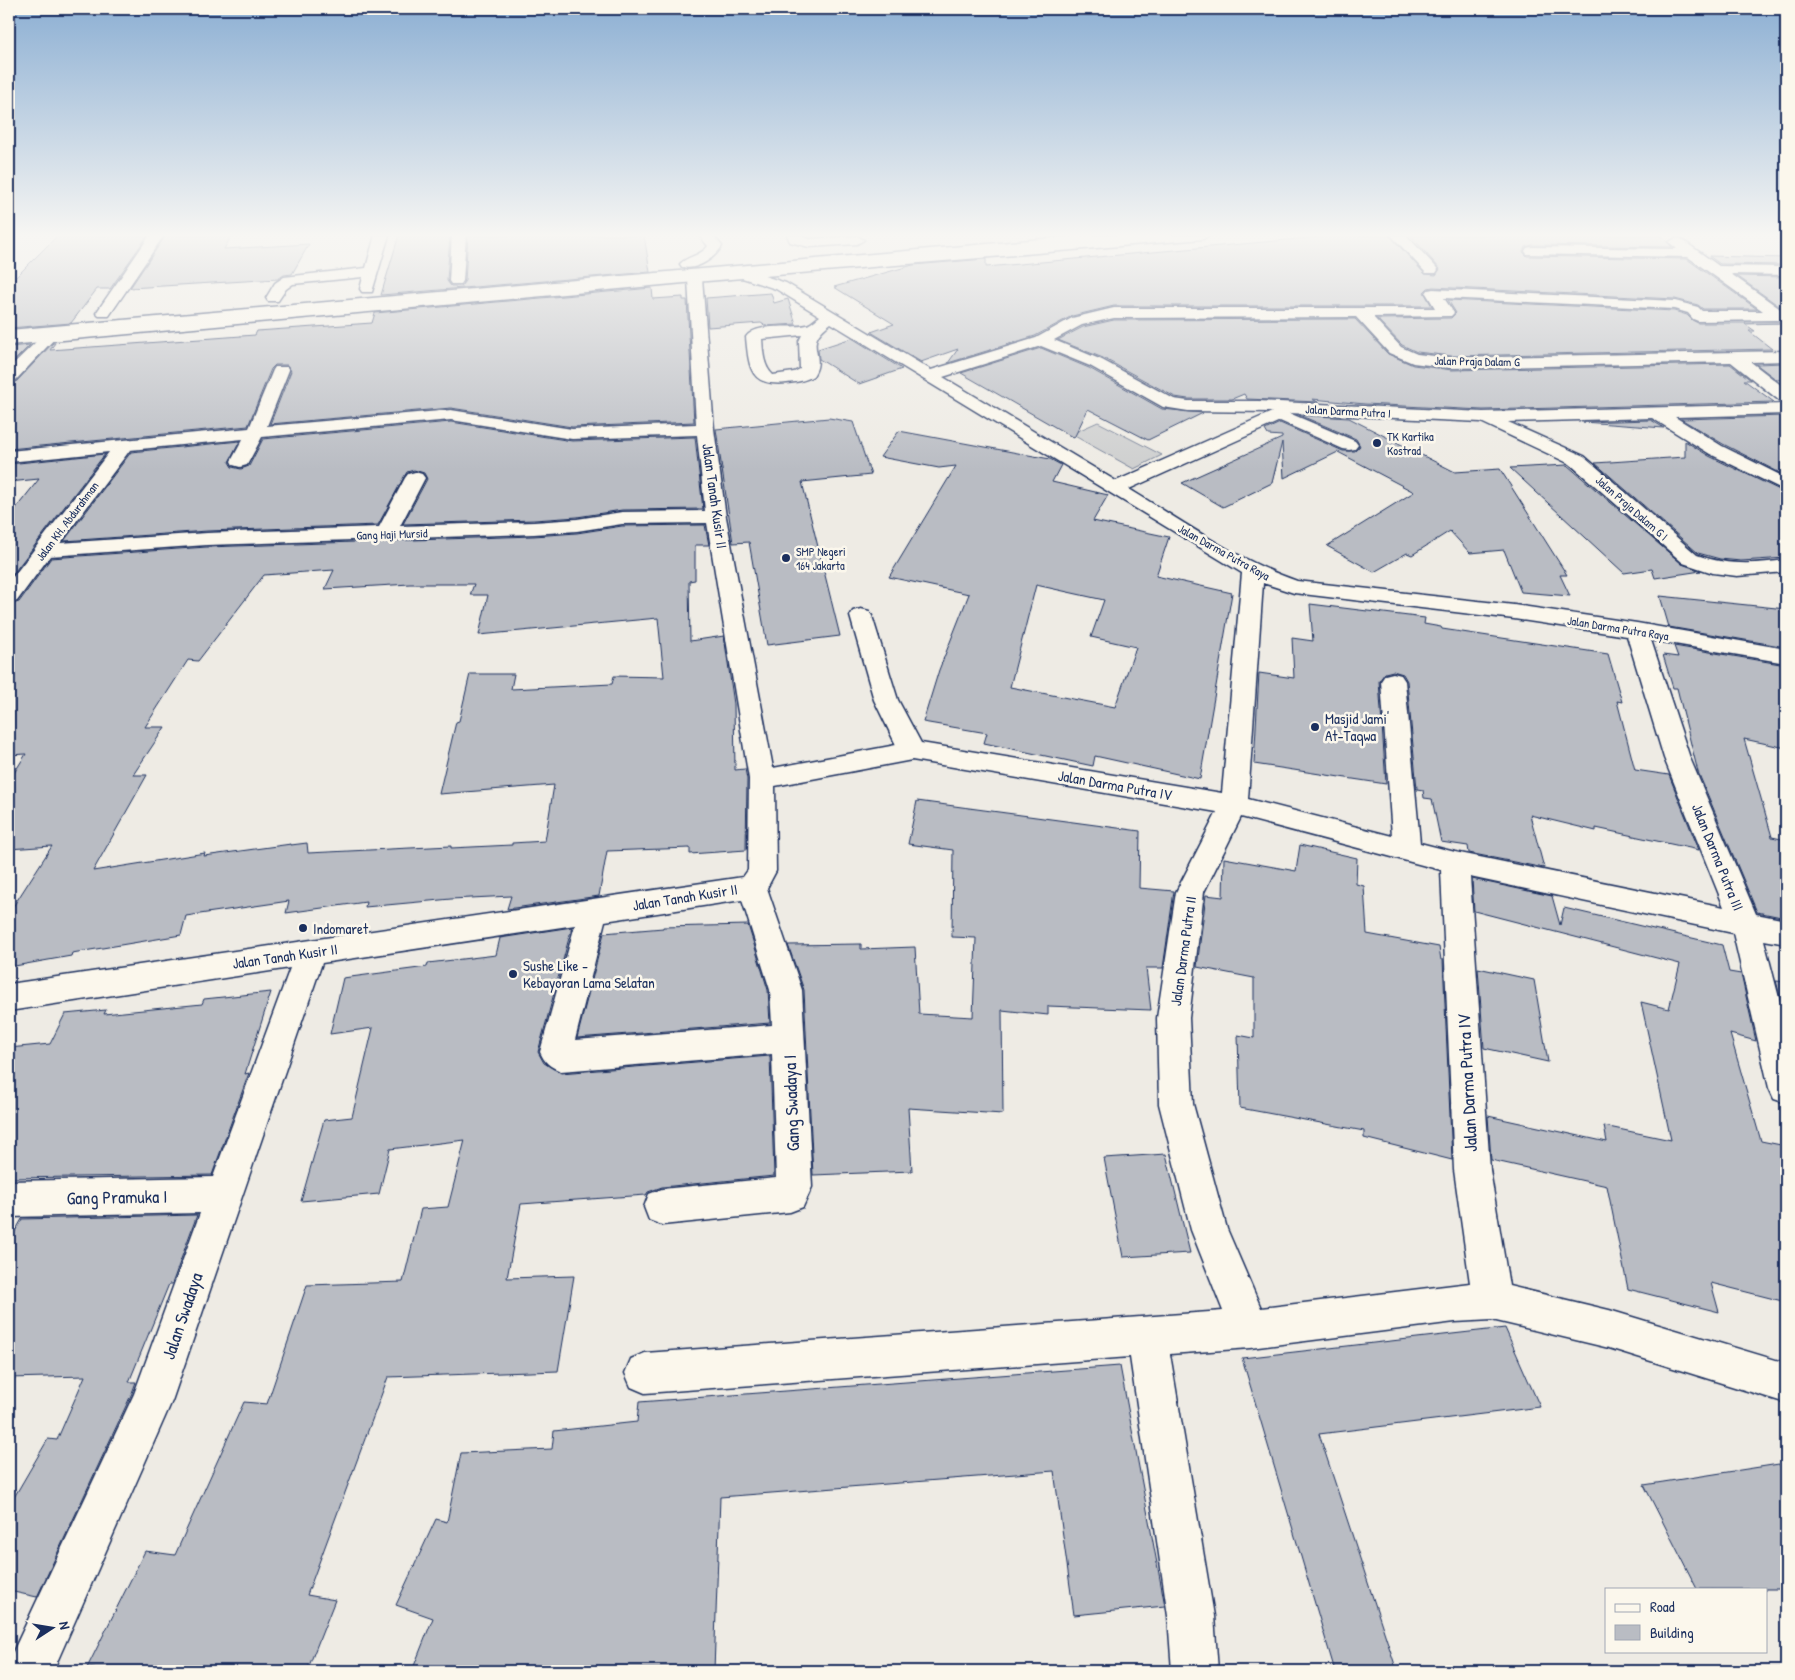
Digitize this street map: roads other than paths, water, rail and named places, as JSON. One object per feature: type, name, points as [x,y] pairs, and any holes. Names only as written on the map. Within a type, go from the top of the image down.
[{"type":"main road","points":[[9,322],[100,313]]},
{"type":"main road","points":[[9,329],[162,313]]},
{"type":"main road","points":[[9,335],[252,313]]},
{"type":"main road","points":[[9,340],[274,313]]},
{"type":"main road","name":"Jalan Tanah Kusir II","points":[[9,997],[752,887],[762,871],[762,778],[716,516],[695,313]]},
{"type":"main road","name":"Jalan Darma Putra Raya","points":[[826,313],[1253,570],[1294,587],[1514,612],[1637,630],[1786,656]]},
{"type":"main road","points":[[929,376],[1042,341],[1077,321],[1112,313]]},
{"type":"main road","name":"Jalan Praja Dalam G","points":[[1361,313],[1394,350],[1413,358],[1438,362],[1786,356]]},
{"type":"main road","points":[[1696,313],[1698,316],[1782,317]]},
{"type":"main road","points":[[813,329],[830,316]]},
{"type":"main road","points":[[9,377],[51,336]]},
{"type":"main road","name":"Jalan Darma Putra I","points":[[1042,341],[1096,363],[1169,403],[1182,406],[1258,406],[1483,417],[1786,409]]},
{"type":"main road","points":[[1736,357],[1786,397]]},
{"type":"main road","points":[[240,461],[255,434],[282,370]]},
{"type":"main road","points":[[1768,410],[1786,426]]},
{"type":"main road","points":[[1656,413],[1716,450],[1786,485]]},
{"type":"main road","points":[[9,456],[451,415],[572,434],[706,429]]},
{"type":"main road","points":[[1115,488],[1277,416],[1282,416],[1349,445]]},
{"type":"main road","name":"Jalan Praja Dalam G I","points":[[1483,417],[1577,460],[1690,558],[1705,566],[1725,569],[1767,570],[1786,566]]},
{"type":"main road","name":"Jalan KH. Abdurahman","points":[[9,596],[124,445]]},
{"type":"main road","points":[[386,534],[415,478]]},
{"type":"main road","name":"Gang Haji Mursid","points":[[45,550],[207,539],[386,534],[584,524],[622,518],[716,516]]},
{"type":"main road","name":"Jalan Darma Putra II","points":[[1250,1329],[1209,1230],[1176,1104],[1173,1018],[1190,892],[1234,805],[1253,570]]},
{"type":"main road","points":[[862,616],[886,700],[912,751]]},
{"type":"main road","name":"Jalan Darma Putra III","points":[[1637,630],[1677,758],[1745,923],[1786,1088]]},
{"type":"main road","points":[[1393,681],[1407,851]]},
{"type":"main road","name":"Jalan Darma Putra IV","points":[[762,778],[912,751],[1234,805],[1455,863],[1786,932]]},
{"type":"main road","name":"Jalan Darma Putra IV","points":[[1455,863],[1472,1170],[1492,1301]]},
{"type":"main road","name":"Gang Swadaya I","points":[[662,1207],[790,1194],[794,1187],[786,990],[752,887]]},
{"type":"main road","points":[[593,910],[556,1052],[561,1056],[789,1038]]},
{"type":"main road","name":"Jalan Swadaya","points":[[29,1671],[152,1401],[311,952]]},
{"type":"main road","name":"Gang Pramuka I","points":[[9,1199],[225,1195]]},
{"type":"main road","points":[[645,1373],[1250,1329],[1455,1302],[1492,1301],[1609,1328],[1786,1383]]},
{"type":"main road","points":[[1147,1336],[1191,1616],[1195,1671]]},
{"type":"place","name":"TK Kartika Kostrad","points":[[1377,443]]},
{"type":"place","name":"SMP Negeri 164 Jakarta","points":[[786,558]]},
{"type":"place","name":"Masjid Jami' At-Taqwa","points":[[1315,727]]},
{"type":"place","name":"Indomaret","points":[[303,928]]},
{"type":"place","name":"Sushe Like - Kebayoran Lama Selatan","points":[[513,974]]}]
